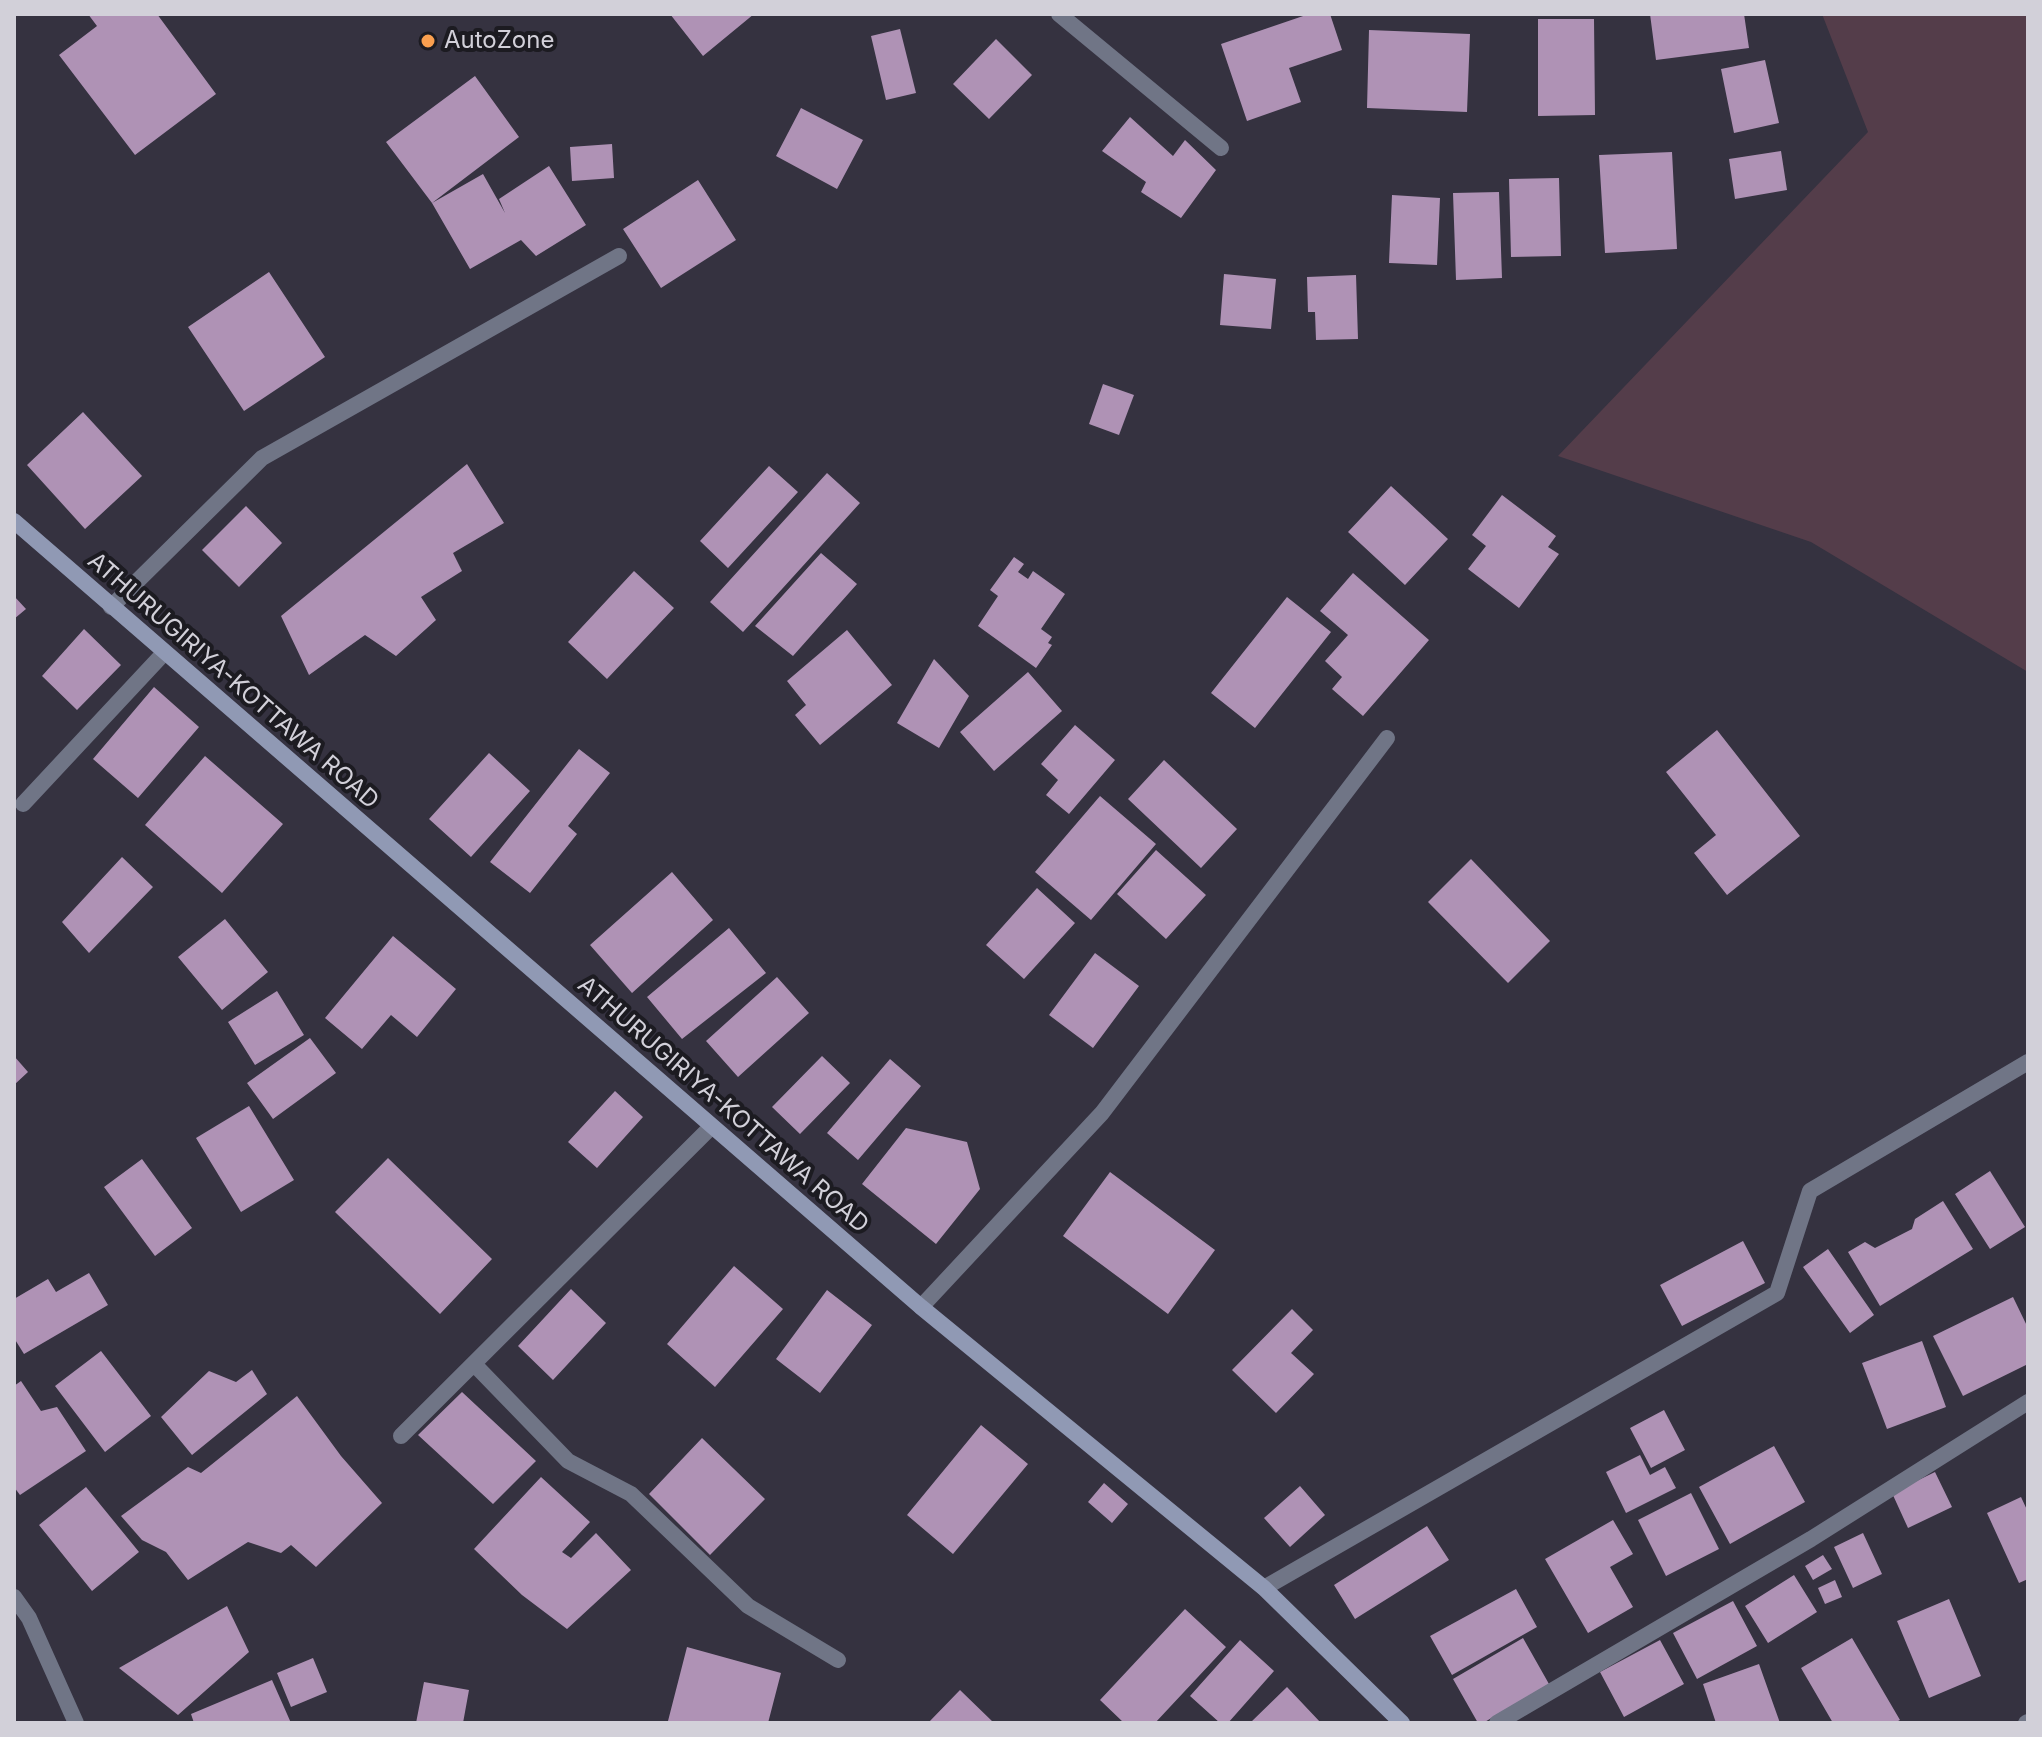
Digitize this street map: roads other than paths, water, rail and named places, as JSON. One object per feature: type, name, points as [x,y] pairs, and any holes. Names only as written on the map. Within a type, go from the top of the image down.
[{"type":"main road","name":"ATHURUGIRIYA-KOTTAWA ROAD","points":[[14,521],[921,1307],[1264,1588],[1402,1723]]},
{"type":"street","points":[[1059,14],[1221,148]]},
{"type":"street","points":[[111,607],[262,458],[619,256]]},
{"type":"street","points":[[23,804],[164,653]]},
{"type":"street","points":[[921,1307],[1102,1113],[1387,738]]},
{"type":"street","points":[[1264,1588],[1777,1293],[1810,1191],[2028,1062]]},
{"type":"street","points":[[401,1436],[711,1127]]},
{"type":"street","points":[[474,1364],[568,1461],[631,1494],[748,1606],[838,1660]]},
{"type":"street","points":[[1497,1723],[1811,1539],[2028,1402]]},
{"type":"street","points":[[14,1597],[29,1618],[76,1723]]},
{"type":"place","name":"AutoZone","points":[[428,41]]}]
